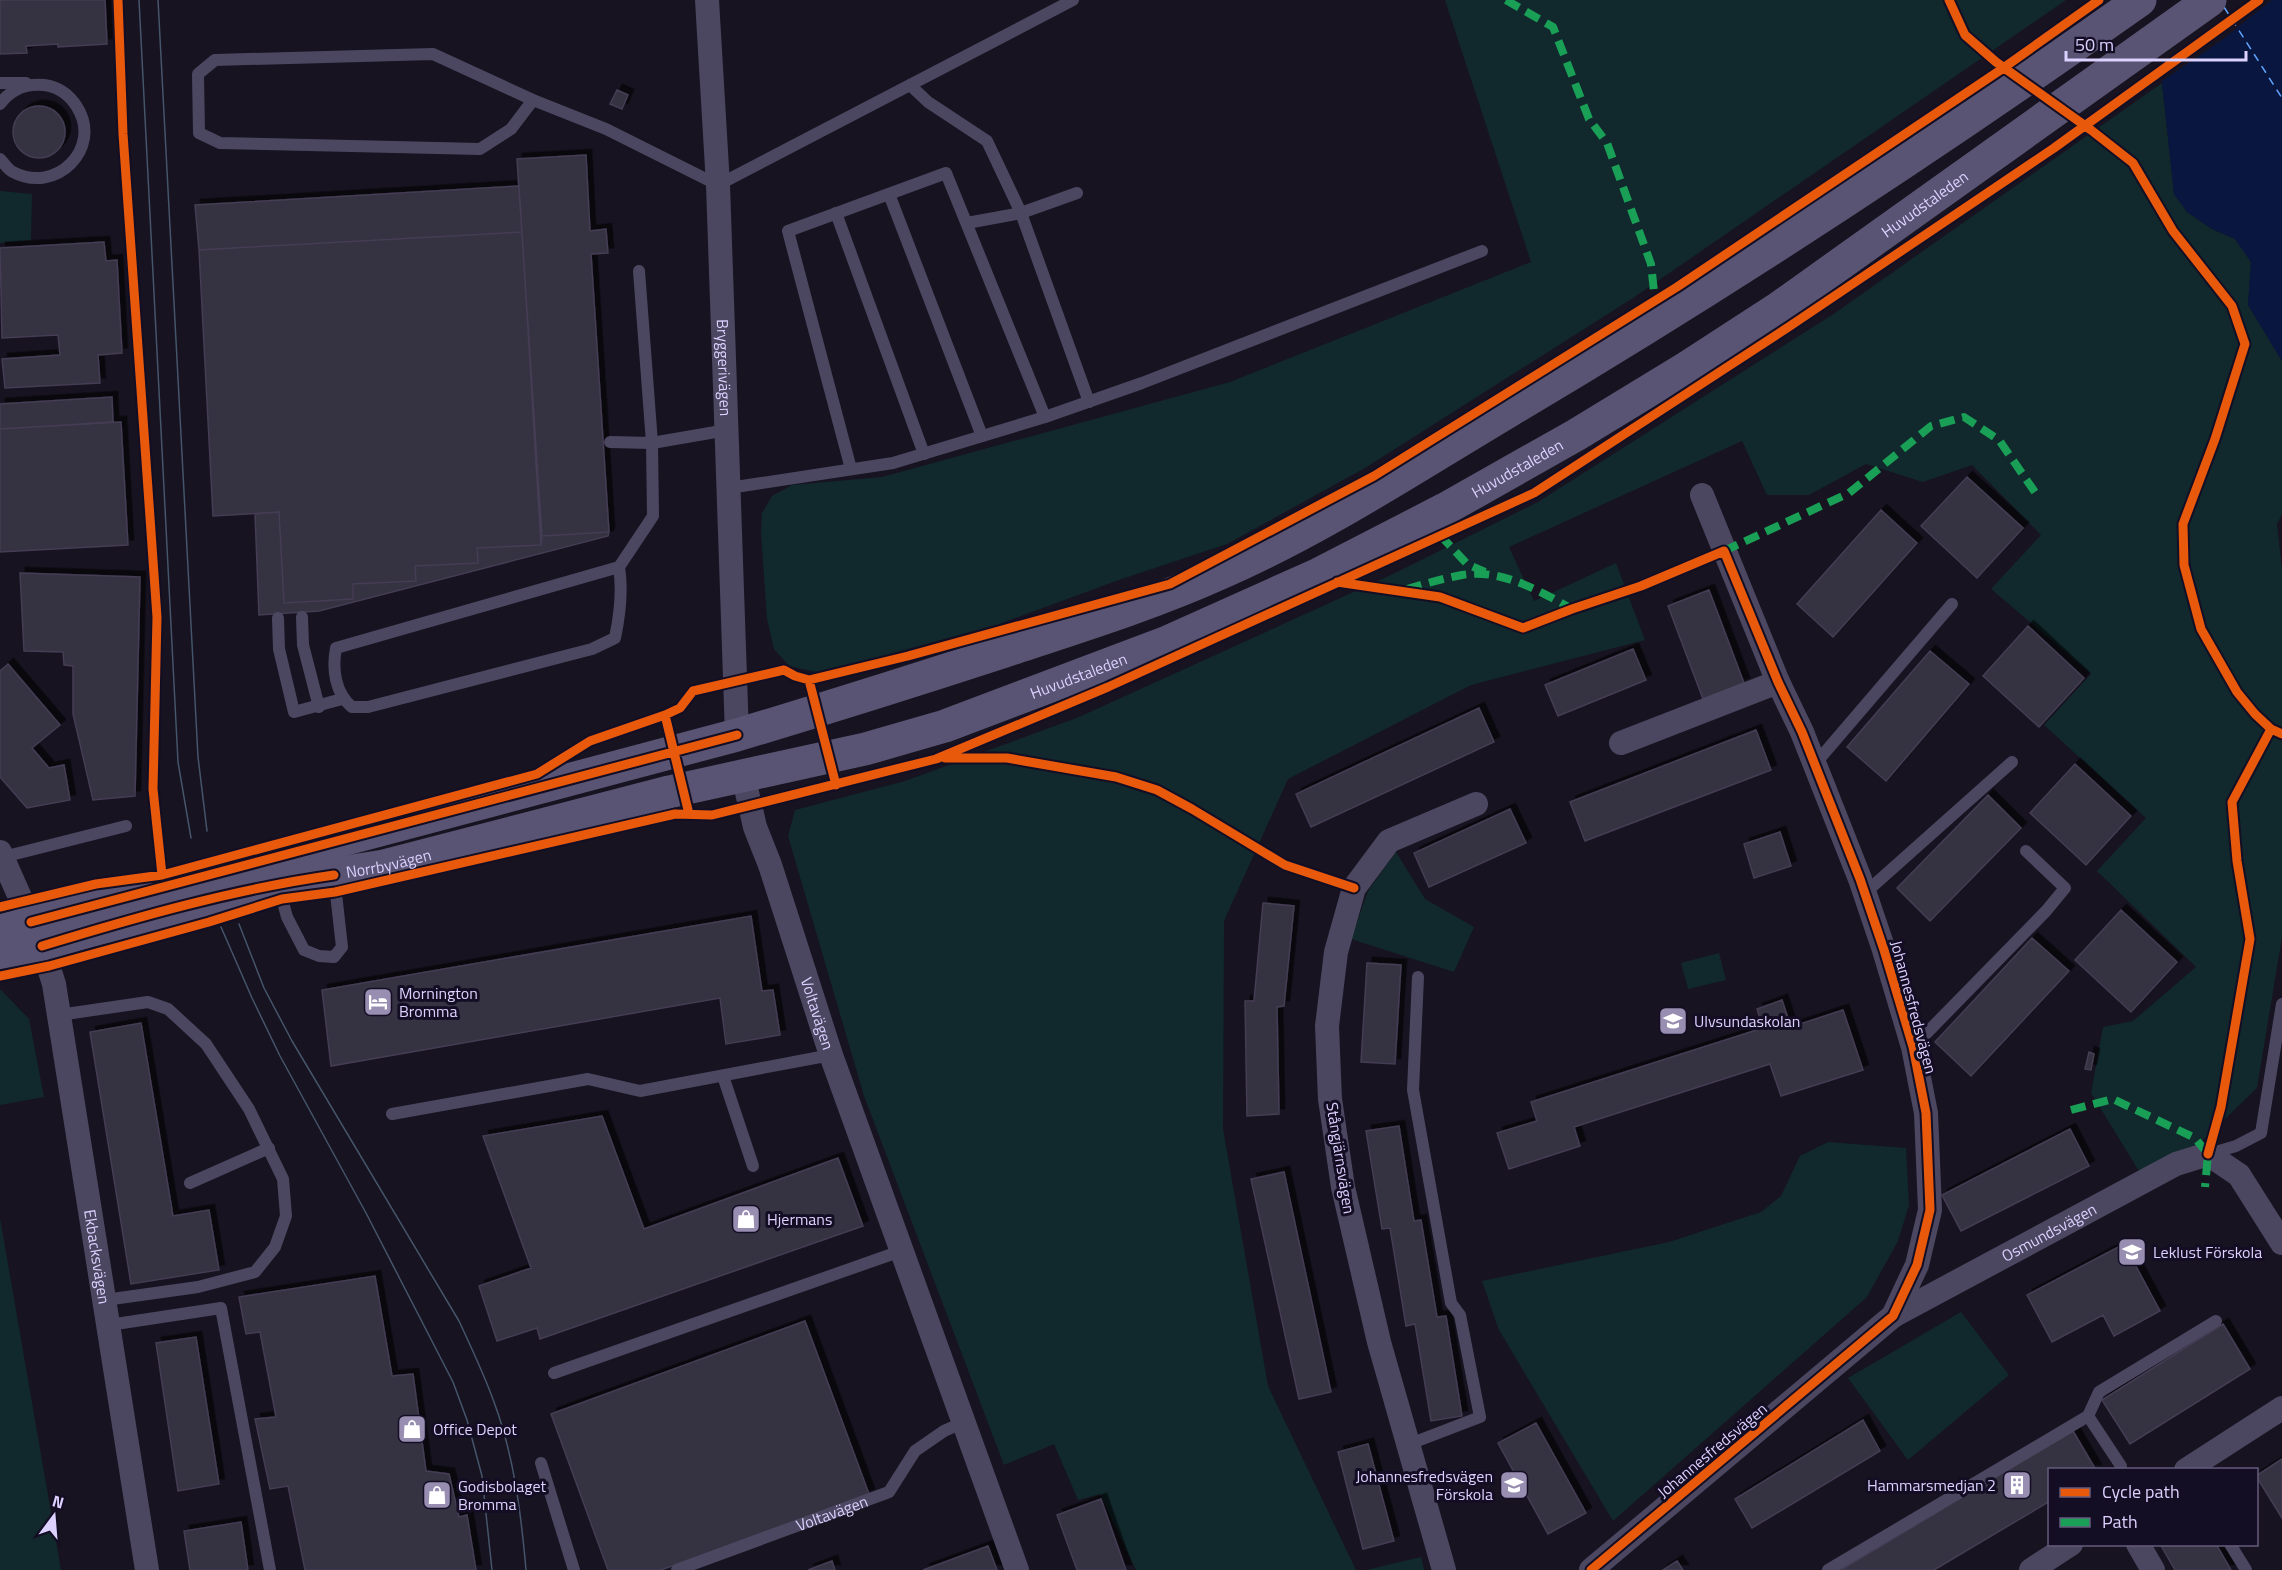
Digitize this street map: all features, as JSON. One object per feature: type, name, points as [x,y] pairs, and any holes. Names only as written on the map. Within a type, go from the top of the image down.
[{"type":"main road","points":[[742,775],[737,735],[837,706],[1149,604],[1226,572],[1298,536],[1539,393],[1755,260],[1960,126],[2140,0]]},
{"type":"main road","name":"Huvudstaleden","points":[[742,775],[829,758],[945,726],[1165,643],[1319,574],[1445,509],[1576,435],[1780,307],[2210,0]]},
{"type":"main road","name":"Norrbyvägen","points":[[0,957],[36,934],[737,735]]},
{"type":"main road","name":"Norrbyvägen","points":[[0,931],[36,934],[93,930],[277,883],[384,866],[742,775]]},
{"type":"street","name":"Bryggerivägen","points":[[707,0],[718,184],[737,735]]},
{"type":"street","name":"Johannesfredsvägen","points":[[1591,1570],[1893,1316],[1917,1264],[1930,1210],[1926,1113],[1913,1047],[1865,893],[1803,732],[1778,682],[1702,495]]},
{"type":"street","points":[[1621,743],[1778,682]]},
{"type":"street","name":"Voltavägen","points":[[742,775],[755,826],[770,865],[831,1055],[1017,1570]]},
{"type":"street","name":"Stångjärnsvägen","points":[[1444,1570],[1379,1342],[1343,1187],[1330,1099],[1327,1026],[1336,952],[1354,888],[1389,842],[1476,804]]},
{"type":"street","name":"Ekbacksvägen","points":[[2,855],[36,934],[54,984],[147,1570]]},
{"type":"street","points":[[2208,1154],[2239,1175],[2282,1243]]},
{"type":"street","name":"Osmundsvägen","points":[[1893,1316],[2176,1164],[2208,1154]]},
{"type":"street","points":[[2189,1468],[2282,1408]]},
{"type":"street","points":[[2031,1570],[2069,1546]]},
{"type":"street","points":[[2139,1546],[2153,1570]]},
{"type":"lane","points":[[533,100],[511,129],[480,149],[220,143],[199,133],[198,74],[215,60],[433,54],[533,100],[606,129],[718,184],[1073,0]]},
{"type":"lane","points":[[0,83],[53,86],[69,95],[84,118],[84,142],[73,164],[58,174],[39,179],[13,172],[0,159]]},
{"type":"lane","points":[[0,104],[9,93],[32,84]]},
{"type":"lane","points":[[910,85],[928,102],[987,141],[1021,213],[1089,402]]},
{"type":"lane","points":[[851,470],[788,231],[946,173],[1045,417]]},
{"type":"lane","points":[[967,223],[1021,213],[1077,193]]},
{"type":"lane","points":[[889,194],[982,436]]},
{"type":"lane","points":[[836,213],[924,454]]},
{"type":"lane","points":[[729,488],[893,463],[1045,417],[1482,251]]},
{"type":"lane","points":[[618,567],[621,581],[620,616],[615,638],[592,649],[368,707],[352,707],[342,699],[333,664],[336,648],[618,567],[653,516],[652,443],[639,271]]},
{"type":"lane","points":[[610,442],[652,443],[727,430]]},
{"type":"lane","points":[[1815,764],[1952,604]]},
{"type":"lane","points":[[302,617],[303,645],[319,707]]},
{"type":"lane","points":[[278,618],[279,649],[294,712],[342,699]]},
{"type":"lane","points":[[1865,893],[2012,762]]},
{"type":"lane","points":[[2,855],[126,826]]},
{"type":"lane","points":[[1913,1047],[2046,911],[2065,888],[2026,851]]},
{"type":"lane","points":[[277,883],[287,917],[304,950],[319,956],[334,957],[342,947],[334,874]]},
{"type":"lane","points":[[1407,1445],[1480,1417],[1460,1315],[1451,1303],[1413,1090],[1418,977]]},
{"type":"lane","points":[[59,1014],[148,1002],[168,1009],[206,1044],[249,1109],[283,1179],[286,1216],[275,1247],[255,1272],[198,1287],[105,1300]]},
{"type":"lane","name":"Osmundsvägen","points":[[2208,1154],[2236,1146],[2260,1133],[2282,1004]]},
{"type":"lane","points":[[392,1114],[588,1079],[640,1091],[831,1055]]},
{"type":"lane","points":[[723,1076],[753,1166]]},
{"type":"lane","points":[[190,1183],[269,1148]]},
{"type":"lane","points":[[554,1373],[901,1251]]},
{"type":"lane","points":[[109,1325],[221,1308],[270,1570]]},
{"type":"lane","points":[[1828,1570],[2088,1416],[2099,1392],[2216,1321]]},
{"type":"lane","points":[[2088,1416],[2121,1466]]},
{"type":"lane","name":"Voltavägen","points":[[677,1570],[889,1492],[915,1451],[944,1431],[964,1422]]},
{"type":"lane","points":[[541,1464],[574,1570]]},
{"type":"lane","points":[[2231,1546],[2246,1570]]},
{"type":"green space","points":[[1445,0],[2066,0],[1633,298],[1365,468],[1227,544],[999,624],[821,673],[789,666],[774,649],[767,619],[761,533],[762,513],[772,496],[792,485],[882,477],[1230,382],[1531,262]]},
{"type":"green space","points":[[2162,83],[2174,194],[2187,212],[2212,229],[2235,239],[2251,262],[2248,305],[2282,361],[2282,514],[2277,524],[2282,569],[2282,937],[2257,1088],[2198,1145],[2139,1171],[2091,1093],[2103,1027],[2133,1021],[2196,967],[2097,871],[2146,818],[2044,725],[2091,674],[1991,589],[2041,535],[1972,465],[1923,482],[1866,464],[1809,495],[1767,495],[1742,441],[1509,547],[1534,601],[1616,563],[1645,640],[1471,685],[1288,779],[1224,921],[1223,1129],[1268,1386],[1356,1570],[1136,1570],[1100,1494],[1078,1500],[1054,1444],[1004,1465],[864,1096],[788,836],[795,810],[905,781],[1079,717],[1391,575],[1538,502],[1832,315]]},
{"type":"green space","points":[[0,191],[32,194],[31,240],[0,243]]},
{"type":"green space","points":[[1396,852],[1425,899],[1474,927],[1454,972],[1351,939],[1368,891]]},
{"type":"green space","points":[[1719,953],[1726,980],[1688,989],[1681,963]]},
{"type":"green space","points":[[0,989],[29,1019],[44,1097],[0,1105]]},
{"type":"green space","points":[[1828,1142],[1906,1148],[1909,1205],[1898,1241],[1867,1297],[1613,1521],[1499,1330],[1482,1281],[1669,1242],[1761,1212],[1781,1196],[1800,1156]]},
{"type":"green space","points":[[0,1218],[61,1570],[0,1570]]},
{"type":"green space","points":[[1961,1312],[2009,1375],[1908,1460],[1848,1378]]},
{"type":"green space","points":[[1421,1557],[1424,1570],[1366,1570]]},
{"type":"water","points":[[2087,0],[2282,0],[2282,361],[2248,305],[2251,262],[2235,239],[2212,229],[2187,212],[2174,194],[2162,83]]},
{"type":"pier","points":[[2084,0],[2272,0],[2222,40],[2158,84]]},
{"type":"building","points":[[0,0],[105,0],[107,44],[26,46],[27,53],[0,54]]},
{"type":"building","points":[[617,90],[628,95],[622,109],[610,104]]},
{"type":"building","points":[[39,106],[49,108],[57,114],[63,122],[65,132],[63,142],[57,150],[49,156],[39,158],[29,156],[21,150],[15,142],[13,132],[15,122],[21,114],[29,108]]},
{"type":"building","points":[[586,155],[590,231],[606,229],[608,253],[591,254],[609,532],[542,536],[517,159]]},
{"type":"building","points":[[519,186],[522,232],[199,250],[195,205]]},
{"type":"building","points":[[522,232],[541,545],[477,548],[478,563],[415,566],[416,581],[353,584],[353,599],[284,603],[279,512],[213,516],[199,250]]},
{"type":"building","points":[[104,242],[106,261],[117,260],[122,353],[98,355],[100,383],[5,388],[2,359],[60,355],[58,335],[2,338],[0,248]]},
{"type":"building","points":[[112,397],[113,422],[0,429],[0,404]]},
{"type":"building","points":[[121,422],[128,545],[0,552],[0,429]]},
{"type":"building","points":[[1967,477],[2023,528],[1977,578],[1921,526]]},
{"type":"building","points":[[1881,510],[1917,543],[1833,637],[1797,604]]},
{"type":"building","points":[[279,512],[284,603],[353,599],[353,584],[416,581],[415,566],[478,563],[477,548],[541,545],[542,536],[609,532],[608,536],[319,611],[259,615],[255,514]]},
{"type":"building","points":[[20,573],[140,577],[135,796],[93,800],[73,714],[73,666],[64,665],[63,652],[24,651]]},
{"type":"building","points":[[1709,590],[1744,683],[1703,699],[1668,606]]},
{"type":"building","points":[[2028,626],[2084,678],[2039,727],[1983,676]]},
{"type":"building","points":[[1633,649],[1646,680],[1558,716],[1545,685]]},
{"type":"building","points":[[1930,651],[1969,684],[1886,781],[1847,747]]},
{"type":"building","points":[[8,664],[60,725],[32,748],[49,768],[64,765],[70,800],[27,808],[0,777],[0,671]]},
{"type":"building","points":[[1479,708],[1494,742],[1311,827],[1296,794]]},
{"type":"building","points":[[1756,730],[1771,770],[1585,841],[1570,802]]},
{"type":"building","points":[[2075,764],[2131,816],[2086,865],[2030,813]]},
{"type":"building","points":[[1988,795],[2021,828],[1930,921],[1897,888]]},
{"type":"building","points":[[1510,809],[1526,843],[1429,887],[1414,853]]},
{"type":"building","points":[[1780,832],[1791,866],[1754,878],[1744,844]]},
{"type":"building","points":[[1263,903],[1294,906],[1284,1006],[1277,1007],[1279,1114],[1247,1116],[1245,1001],[1254,1001]]},
{"type":"building","points":[[2121,910],[2177,962],[2131,1012],[2075,960]]},
{"type":"building","points":[[751,916],[762,991],[773,990],[780,1035],[726,1044],[720,998],[331,1066],[322,990]]},
{"type":"building","points":[[2032,938],[2069,971],[1971,1076],[1935,1042]]},
{"type":"building","points":[[1367,963],[1401,965],[1395,1064],[1361,1062]]},
{"type":"building","points":[[1782,1000],[1791,1027],[1843,1010],[1863,1070],[1781,1096],[1770,1064],[1574,1127],[1580,1146],[1509,1169],[1497,1133],[1537,1121],[1531,1102],[1763,1028],[1757,1009]]},
{"type":"building","points":[[141,1023],[173,1216],[209,1210],[219,1270],[131,1284],[90,1032]]},
{"type":"building","points":[[2089,1052],[2094,1054],[2091,1070],[2085,1069]]},
{"type":"building","points":[[602,1116],[644,1229],[838,1158],[863,1226],[540,1339],[537,1328],[497,1341],[479,1286],[531,1268],[483,1136]]},
{"type":"building","points":[[1399,1126],[1414,1221],[1421,1220],[1437,1317],[1446,1316],[1462,1416],[1431,1421],[1415,1324],[1406,1326],[1390,1228],[1382,1229],[1366,1131]]},
{"type":"building","points":[[2070,1129],[2089,1166],[1961,1231],[1942,1195]]},
{"type":"building","points":[[1284,1172],[1331,1392],[1299,1399],[1251,1179]]},
{"type":"building","points":[[2124,1244],[2160,1311],[2114,1336],[2103,1315],[2052,1342],[2027,1295]]},
{"type":"building","points":[[375,1276],[392,1376],[413,1374],[426,1471],[449,1474],[459,1517],[467,1515],[476,1570],[305,1570],[288,1486],[270,1489],[255,1419],[276,1417],[260,1332],[246,1334],[239,1297]]},
{"type":"building","points":[[805,1321],[869,1494],[661,1570],[608,1570],[551,1414]]},
{"type":"building","points":[[2223,1324],[2250,1369],[2130,1444],[2102,1400]]},
{"type":"building","points":[[196,1337],[219,1484],[178,1491],[156,1343]]},
{"type":"building","points":[[1863,1420],[1880,1451],[1752,1528],[1735,1499]]},
{"type":"building","points":[[1536,1423],[1586,1513],[1548,1534],[1498,1443]]},
{"type":"building","name":"Hammarsmedjan 2","points":[[2073,1431],[2095,1468],[2048,1468],[2048,1502],[1934,1570],[1841,1570]]},
{"type":"building","points":[[1368,1444],[1394,1541],[1363,1549],[1338,1452]]},
{"type":"building","points":[[2282,1459],[2282,1518],[2258,1479],[2258,1475]]},
{"type":"building","points":[[1101,1499],[1126,1570],[1077,1570],[1057,1515]]},
{"type":"building","points":[[241,1522],[248,1570],[190,1570],[184,1531]]},
{"type":"building","points":[[988,1546],[997,1570],[923,1570]]},
{"type":"building","points":[[2161,1546],[2217,1546],[2231,1570],[2175,1570]]},
{"type":"building","points":[[832,1561],[835,1570],[808,1570]]},
{"type":"building","points":[[1677,1561],[1683,1570],[1663,1570]]},
{"type":"ferry route","points":[[2224,7],[2282,98]]},
{"type":"tram line","points":[[139,0],[178,762],[191,838]]},
{"type":"tram line","points":[[158,0],[198,757],[207,831]]},
{"type":"tram line","points":[[239,924],[264,988],[292,1041],[459,1321],[477,1361],[501,1422],[512,1464],[526,1570]]},
{"type":"tram line","points":[[221,927],[280,1056],[366,1213],[453,1382],[467,1420],[482,1476],[492,1570]]},
{"type":"marked path","points":[[1506,0],[1553,27],[1589,119],[1607,143],[1651,264],[1655,301]]},
{"type":"marked path","points":[[1724,551],[1849,493],[1931,426],[1964,417],[1999,440],[2039,498]]},
{"type":"marked path","points":[[1440,535],[1467,564],[1485,572]]},
{"type":"marked path","points":[[1407,589],[1462,575],[1491,575],[1519,583],[1572,609]]},
{"type":"marked path","points":[[2071,1110],[2113,1099],[2195,1138],[2208,1154],[2205,1187]]},
{"type":"cycle path","points":[[118,0],[123,134],[157,617],[153,789],[162,875]]},
{"type":"cycle path","points":[[1949,0],[1965,35],[1996,62],[2133,163],[2173,231],[2232,306],[2245,344],[2215,439],[2183,524],[2184,565],[2201,629],[2237,692],[2271,729],[2282,734]]},
{"type":"cycle path","points":[[0,907],[96,884],[162,875],[537,774],[590,741],[680,708],[693,691],[784,670],[809,680],[908,656],[1170,584],[1374,476],[1677,287],[1999,71],[2099,0]]},
{"type":"cycle path","points":[[0,976],[49,966],[209,922],[282,899],[335,892],[675,814],[712,815],[936,759],[1108,687],[1534,493],[1790,326],[2054,148],[2259,0]]},
{"type":"cycle path","points":[[1337,582],[1440,597],[1523,628],[1641,586],[1724,551],[1778,682],[1802,732],[1860,879],[1913,1047],[1926,1113],[1930,1210],[1917,1265],[1893,1316],[1591,1570]]},
{"type":"cycle path","points":[[809,680],[836,785]]},
{"type":"cycle path","points":[[665,715],[689,814]]},
{"type":"cycle path","points":[[2208,1154],[2221,1107],[2250,939],[2237,861],[2232,802],[2271,729]]},
{"type":"cycle path","points":[[31,922],[737,735]]},
{"type":"cycle path","points":[[945,758],[1007,758],[1116,777],[1157,790],[1285,865],[1354,888]]},
{"type":"cycle path","points":[[42,946],[186,905],[260,888],[334,875]]},
{"type":"place","name":"Mornington Bromma","points":[[378,1002]]},
{"type":"place","name":"Ulvsundaskolan","points":[[1673,1021]]},
{"type":"place","name":"Hjermans","points":[[746,1219]]},
{"type":"place","name":"Leklust Förskola","points":[[2132,1252]]},
{"type":"place","name":"Office Depot","points":[[412,1429]]},
{"type":"place","name":"Johannesfredsvägen Förskola","points":[[1514,1485]]},
{"type":"place","name":"Hammarsmedjan 2","points":[[2017,1485]]},
{"type":"place","name":"Godisbolaget Bromma","points":[[437,1495]]}]
